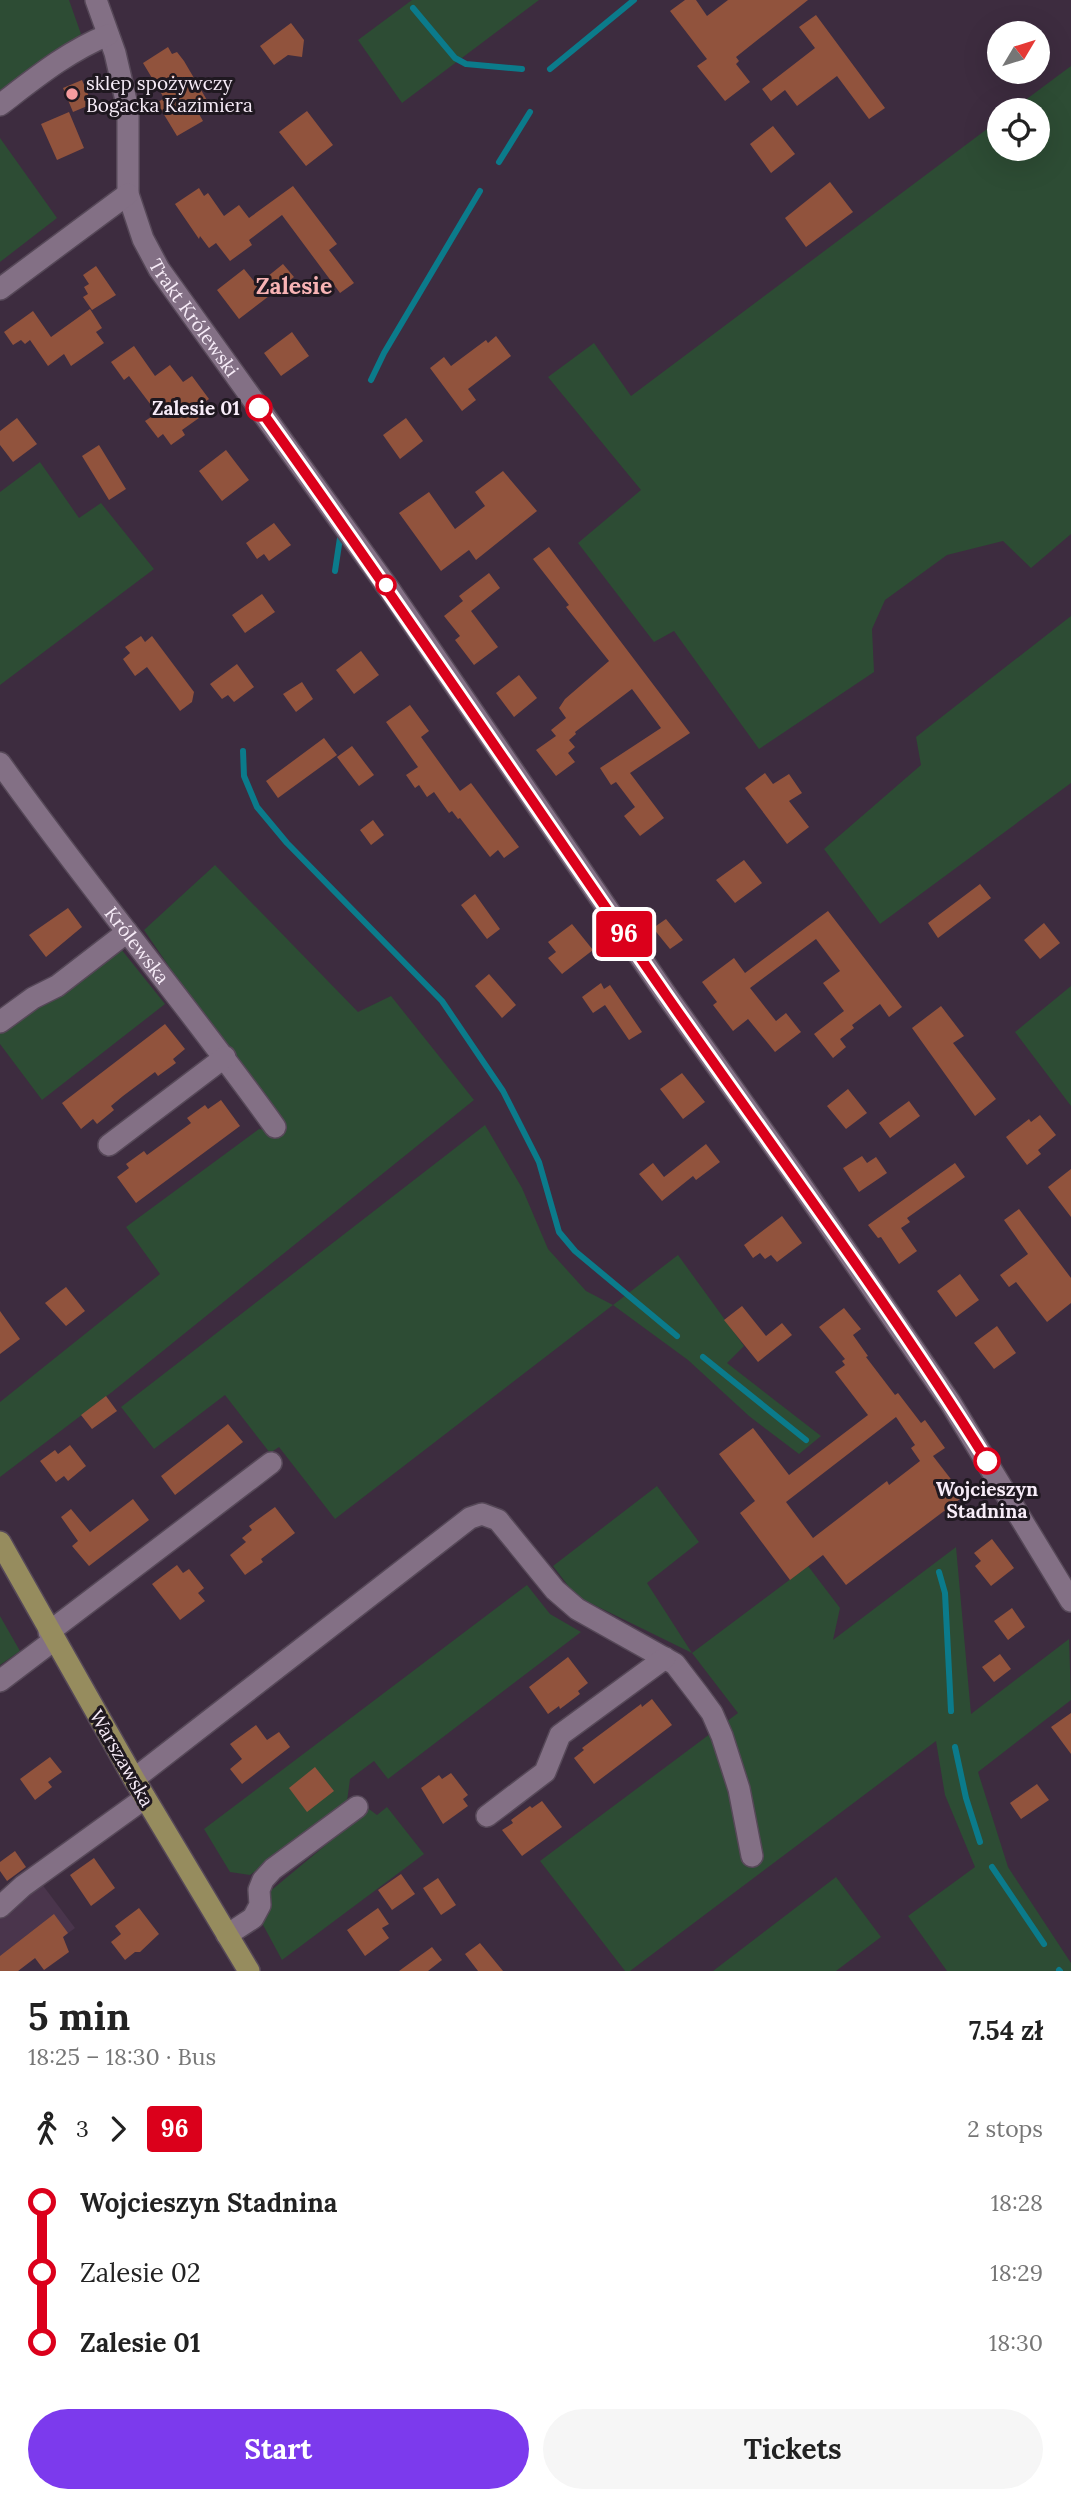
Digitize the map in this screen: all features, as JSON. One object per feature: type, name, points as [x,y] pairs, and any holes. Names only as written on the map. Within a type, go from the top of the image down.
[{"type":"main road","name":"Warszawska","points":[[0,1542],[145,1798],[249,1971]]},
{"type":"street","name":"Trakt Królewski","points":[[96,0],[115,53],[128,109],[128,194],[143,239],[159,269],[389,589],[667,996],[796,1176],[950,1402],[1071,1601]]},
{"type":"street","points":[[0,105],[57,63],[108,35]]},
{"type":"street","points":[[0,289],[128,194]]},
{"type":"street","name":"Królewska","points":[[0,763],[225,1057],[275,1127]]},
{"type":"street","points":[[0,1022],[33,998],[57,986],[127,932]]},
{"type":"street","points":[[109,1145],[225,1057]]},
{"type":"street","points":[[0,1681],[52,1636],[271,1463]]},
{"type":"street","points":[[134,1779],[470,1518],[482,1514],[498,1520],[555,1590],[577,1609],[675,1664],[712,1713],[722,1736],[739,1789],[752,1856]]},
{"type":"street","points":[[487,1816],[545,1772],[560,1735],[665,1658]]},
{"type":"street","points":[[0,1907],[23,1886],[145,1798]]},
{"type":"street","points":[[227,1935],[253,1918],[260,1905],[258,1890],[273,1868],[357,1807]]},
{"type":"shaded area","points":[[32,1871],[75,1928],[18,1971],[0,1971],[0,1896]]},
{"type":"green space","points":[[0,0],[69,0],[81,34],[0,95]]},
{"type":"green space","points":[[412,0],[539,0],[402,103],[358,40]]},
{"type":"green space","points":[[1071,66],[1071,534],[1031,568],[1003,541],[947,555],[885,600],[872,629],[874,672],[759,749],[674,631],[654,642],[578,543],[641,490],[548,377],[594,343],[631,396],[987,129],[987,161],[1050,161],[1050,98],[1028,98]]},
{"type":"green space","points":[[0,138],[57,218],[0,262]]},
{"type":"green space","points":[[40,462],[79,518],[101,503],[154,569],[0,685],[0,492]]},
{"type":"green space","points":[[1071,616],[1071,783],[880,924],[824,849],[921,765],[916,737]]},
{"type":"green space","points":[[215,865],[358,1012],[391,996],[474,1100],[112,1392],[0,1477],[0,1402],[160,1274],[126,1227],[259,1129],[282,1132],[144,930]]},
{"type":"green space","points":[[121,949],[165,1004],[42,1100],[0,1044],[0,1031]]},
{"type":"green space","points":[[1071,986],[1071,1106],[1015,1032]]},
{"type":"green space","points":[[485,1125],[522,1188],[548,1249],[586,1291],[613,1305],[335,1519],[279,1447],[270,1453],[225,1395],[154,1449],[121,1407]]},
{"type":"green space","points":[[678,1255],[744,1346],[727,1363],[821,1436],[799,1454],[749,1416],[688,1360],[613,1305]]},
{"type":"green space","points":[[657,1486],[699,1542],[647,1583],[692,1653],[576,1596],[553,1566]]},
{"type":"green space","points":[[956,1547],[971,1714],[1069,1639],[1071,1700],[978,1772],[1008,1867],[1071,1963],[1071,1971],[947,1971],[908,1916],[975,1867],[945,1795],[936,1741],[630,1971],[625,1971],[540,1861],[738,1713],[692,1653],[808,1566],[840,1608],[833,1640]]},
{"type":"green space","points":[[527,1585],[550,1614],[581,1632],[388,1779],[374,1761],[350,1779],[347,1801],[250,1875],[230,1872],[204,1829]]},
{"type":"green space","points":[[0,1616],[20,1651],[0,1665]]},
{"type":"green space","points":[[387,1807],[424,1854],[282,1960],[262,1923],[268,1893],[369,1809],[377,1815]]},
{"type":"green space","points":[[836,1877],[881,1937],[836,1971],[713,1971]]},
{"type":"building","points":[[685,0],[696,0],[707,16],[728,0],[808,0],[736,57],[739,61],[736,64],[750,82],[725,101],[697,66],[707,59],[670,11]]},
{"type":"building","points":[[816,15],[885,108],[869,119],[837,76],[797,106],[785,90],[771,101],[762,89],[815,48],[799,27]]},
{"type":"building","points":[[291,23],[304,40],[302,57],[288,55],[274,65],[260,46]]},
{"type":"building","points":[[168,47],[172,54],[177,52],[184,61],[211,107],[199,114],[203,121],[177,136],[157,103],[164,98],[143,63]]},
{"type":"building","points":[[82,80],[92,104],[73,112],[63,88]]},
{"type":"building","points":[[307,111],[333,145],[306,166],[279,132]]},
{"type":"building","points":[[69,112],[84,148],[57,160],[41,124]]},
{"type":"building","points":[[773,126],[795,154],[771,173],[750,144]]},
{"type":"building","points":[[830,182],[853,212],[806,247],[785,218]]},
{"type":"building","points":[[293,186],[337,244],[329,250],[354,283],[340,293],[282,215],[249,240],[252,245],[230,261],[216,243],[209,248],[200,236],[199,239],[175,204],[199,188],[204,196],[208,193],[224,216],[239,205],[249,218]]},
{"type":"building","points":[[283,264],[294,277],[239,319],[217,290],[244,269],[257,285]]},
{"type":"building","points":[[96,266],[116,295],[92,310],[83,297],[88,294],[84,287],[89,284],[83,275]]},
{"type":"building","points":[[90,309],[102,328],[96,332],[104,343],[71,366],[64,354],[48,366],[30,340],[25,344],[21,340],[13,345],[4,332],[33,311],[51,337]]},
{"type":"building","points":[[292,332],[309,356],[281,376],[264,353]]},
{"type":"building","points":[[496,336],[511,356],[468,389],[476,400],[462,411],[430,368],[444,357],[451,366],[486,340],[488,343]]},
{"type":"building","points":[[134,346],[155,376],[170,365],[183,382],[192,376],[209,399],[201,405],[206,413],[182,430],[185,435],[171,445],[163,434],[158,438],[145,421],[157,413],[129,376],[124,380],[111,362]]},
{"type":"building","points":[[17,418],[37,444],[13,462],[0,445],[0,431]]},
{"type":"building","points":[[406,418],[423,441],[400,459],[383,435]]},
{"type":"building","points":[[99,445],[126,489],[109,500],[82,456]]},
{"type":"building","points":[[226,450],[249,480],[222,501],[199,471]]},
{"type":"building","points":[[503,471],[537,511],[476,560],[469,550],[441,571],[399,513],[429,492],[455,529],[485,506],[475,492]]},
{"type":"building","points":[[274,523],[291,545],[269,561],[264,554],[257,559],[246,543]]},
{"type":"building","points":[[549,547],[690,733],[630,773],[664,818],[640,836],[624,816],[635,807],[616,782],[611,785],[600,768],[661,728],[632,689],[575,732],[569,740],[575,747],[568,753],[575,762],[556,776],[536,750],[556,736],[551,730],[566,718],[559,708],[565,699],[609,661],[566,607],[569,605],[533,559]]},
{"type":"building","points":[[489,573],[500,588],[471,611],[498,647],[474,665],[455,640],[460,636],[444,616],[463,601],[459,596]]},
{"type":"building","points":[[262,594],[275,612],[245,633],[232,615]]},
{"type":"building","points":[[141,636],[145,642],[152,636],[194,692],[192,702],[180,711],[147,667],[135,676],[123,659],[130,653],[125,647]]},
{"type":"building","points":[[361,651],[379,675],[354,694],[336,670]]},
{"type":"building","points":[[237,664],[254,687],[234,702],[228,695],[222,699],[210,684]]},
{"type":"building","points":[[519,675],[537,698],[514,717],[496,693]]},
{"type":"building","points":[[302,682],[313,699],[296,712],[283,694]]},
{"type":"building","points":[[410,705],[429,731],[421,737],[460,791],[471,783],[519,847],[504,858],[498,850],[490,857],[460,818],[452,811],[449,813],[434,792],[427,797],[419,785],[415,788],[406,775],[418,767],[386,722]]},
{"type":"building","points":[[324,738],[337,755],[278,798],[266,781]]},
{"type":"building","points":[[352,746],[374,775],[359,786],[337,757]]},
{"type":"building","points":[[765,773],[773,784],[789,774],[802,793],[789,801],[809,827],[787,844],[745,788]]},
{"type":"building","points":[[373,820],[384,835],[371,845],[360,830]]},
{"type":"building","points":[[744,860],[762,883],[735,903],[716,880]]},
{"type":"building","points":[[980,884],[991,898],[938,938],[928,923]]},
{"type":"building","points":[[475,894],[500,929],[487,939],[461,905]]},
{"type":"building","points":[[68,908],[82,927],[46,957],[29,935]]},
{"type":"building","points":[[828,911],[902,1007],[889,1017],[880,1004],[852,1025],[854,1028],[840,1039],[846,1047],[833,1058],[814,1034],[844,1011],[823,983],[840,971],[816,939],[750,988],[776,1021],[786,1013],[801,1032],[775,1052],[748,1019],[733,1031],[713,1005],[717,1002],[702,982],[734,958],[745,973]]},
{"type":"building","points":[[666,919],[683,940],[670,949],[653,928]]},
{"type":"building","points":[[1044,923],[1060,943],[1040,959],[1024,940]]},
{"type":"building","points":[[572,924],[593,950],[562,974],[548,958],[556,952],[548,942]]},
{"type":"building","points":[[489,974],[516,1005],[502,1018],[475,986]]},
{"type":"building","points":[[601,983],[604,989],[610,985],[642,1032],[629,1040],[605,1005],[593,1013],[582,997]]},
{"type":"building","points":[[941,1006],[964,1036],[953,1043],[996,1099],[975,1116],[912,1028]]},
{"type":"building","points":[[165,1024],[185,1049],[173,1059],[176,1063],[158,1076],[155,1072],[123,1096],[111,1106],[114,1110],[97,1124],[93,1119],[81,1129],[62,1103]]},
{"type":"building","points":[[682,1073],[705,1102],[683,1119],[660,1089]]},
{"type":"building","points":[[848,1089],[867,1113],[846,1129],[827,1106]]},
{"type":"building","points":[[221,1100],[240,1126],[136,1203],[117,1177],[129,1168],[126,1164],[144,1151],[147,1155],[191,1123],[187,1118],[205,1105],[208,1109]]},
{"type":"building","points":[[909,1101],[920,1116],[890,1138],[879,1123]]},
{"type":"building","points":[[1040,1115],[1056,1135],[1038,1150],[1041,1154],[1027,1165],[1006,1137],[1029,1119],[1031,1122]]},
{"type":"building","points":[[706,1144],[720,1162],[696,1180],[693,1176],[662,1201],[639,1174],[653,1163],[664,1177]]},
{"type":"building","points":[[862,1156],[867,1163],[876,1157],[887,1173],[859,1192],[843,1168]]},
{"type":"building","points":[[955,1163],[965,1177],[907,1218],[910,1222],[901,1228],[917,1251],[899,1264],[881,1237],[878,1238],[868,1225]]},
{"type":"building","points":[[1071,1169],[1071,1217],[1048,1187]]},
{"type":"building","points":[[1019,1209],[1071,1278],[1071,1303],[1047,1322],[1016,1282],[1009,1287],[1000,1275],[1028,1254],[1004,1220]]},
{"type":"building","points":[[782,1216],[802,1243],[777,1262],[771,1255],[765,1259],[760,1253],[753,1258],[744,1245]]},
{"type":"building","points":[[960,1274],[979,1300],[956,1317],[937,1291]]},
{"type":"building","points":[[66,1287],[85,1311],[66,1326],[45,1303]]},
{"type":"building","points":[[742,1306],[766,1336],[782,1323],[792,1335],[758,1362],[724,1320]]},
{"type":"building","points":[[844,1308],[861,1329],[853,1335],[868,1356],[866,1357],[921,1423],[925,1420],[945,1448],[933,1456],[964,1496],[846,1585],[823,1555],[790,1580],[740,1513],[755,1501],[719,1454],[753,1428],[789,1475],[868,1415],[835,1372],[845,1365],[842,1361],[845,1359],[819,1327]],"holes":[[[896,1417],[915,1445],[911,1448],[920,1461],[889,1485],[887,1481],[813,1538],[786,1502]]]},
{"type":"building","points":[[0,1311],[20,1339],[0,1354]]},
{"type":"building","points":[[997,1326],[1016,1353],[994,1369],[974,1343]]},
{"type":"building","points":[[106,1396],[117,1411],[92,1429],[81,1415]]},
{"type":"building","points":[[228,1424],[243,1442],[175,1495],[161,1476]]},
{"type":"building","points":[[70,1445],[86,1466],[68,1481],[64,1476],[56,1482],[40,1461],[55,1450],[58,1454]]},
{"type":"building","points":[[133,1499],[149,1520],[89,1566],[72,1546],[78,1541],[61,1517],[71,1509],[90,1532]]},
{"type":"building","points":[[275,1507],[295,1533],[245,1575],[230,1555],[246,1542],[242,1538],[252,1530],[249,1526]]},
{"type":"building","points":[[992,1539],[1014,1568],[991,1586],[975,1566],[981,1561],[974,1553]]},
{"type":"building","points":[[177,1565],[183,1573],[189,1569],[204,1588],[198,1593],[205,1601],[180,1620],[152,1584]]},
{"type":"building","points":[[1012,1608],[1025,1627],[1008,1640],[994,1621]]},
{"type":"building","points":[[1000,1654],[1011,1669],[994,1682],[982,1667]]},
{"type":"building","points":[[568,1657],[588,1683],[578,1691],[580,1694],[560,1709],[559,1706],[548,1714],[529,1687]]},
{"type":"building","points":[[652,1699],[672,1725],[594,1784],[574,1758],[584,1750],[582,1748],[641,1704],[642,1707]]},
{"type":"building","points":[[1071,1713],[1071,1754],[1051,1727]]},
{"type":"building","points":[[256,1725],[267,1740],[279,1732],[290,1747],[242,1784],[230,1769],[242,1759],[230,1744]]},
{"type":"building","points":[[50,1757],[62,1772],[48,1782],[52,1787],[35,1800],[20,1779]]},
{"type":"building","points":[[315,1767],[334,1791],[307,1812],[289,1788]]},
{"type":"building","points":[[451,1773],[468,1795],[463,1799],[468,1806],[443,1824],[421,1788],[439,1775],[442,1779]]},
{"type":"building","points":[[1037,1784],[1049,1800],[1021,1819],[1010,1803]]},
{"type":"building","points":[[542,1801],[562,1827],[522,1856],[502,1830],[530,1806],[532,1808]]},
{"type":"building","points":[[15,1851],[26,1867],[7,1881],[0,1871],[0,1862]]},
{"type":"building","points":[[94,1858],[115,1888],[91,1906],[70,1875]]},
{"type":"building","points":[[401,1874],[415,1894],[392,1910],[378,1890]]},
{"type":"building","points":[[438,1878],[456,1905],[441,1915],[423,1888]]},
{"type":"building","points":[[139,1908],[159,1934],[140,1952],[135,1952],[125,1960],[111,1942],[121,1934],[115,1926]]},
{"type":"building","points":[[378,1908],[389,1924],[382,1928],[389,1938],[365,1956],[347,1930]]},
{"type":"building","points":[[54,1914],[68,1933],[63,1937],[69,1952],[44,1970],[35,1958],[18,1971],[0,1971],[0,1956]]},
{"type":"building","points":[[480,1943],[503,1971],[478,1971],[465,1954]]},
{"type":"building","points":[[432,1947],[442,1960],[428,1971],[399,1971]]},
{"type":"waterway","points":[[550,69],[634,0]]},
{"type":"waterway","points":[[413,8],[455,58],[466,64],[522,69]]},
{"type":"waterway","points":[[499,162],[530,112]]},
{"type":"waterway","points":[[371,380],[384,353],[480,191]]},
{"type":"waterway","points":[[335,571],[340,538]]},
{"type":"waterway","points":[[243,751],[244,776],[257,807],[287,843],[442,1001],[503,1091],[539,1162],[559,1232],[575,1251],[677,1336]]},
{"type":"waterway","points":[[703,1357],[806,1440]]},
{"type":"waterway","points":[[939,1572],[945,1593],[951,1711]]},
{"type":"waterway","points":[[955,1747],[966,1798],[980,1842]]},
{"type":"waterway","points":[[992,1867],[1044,1944]]},
{"type":"bus line","name":"96","points":[[259,408],[389,589],[667,996],[796,1176],[950,1402],[987,1461]]},
{"type":"place","name":"sklep spożywczy Bogacka Kazimiera","points":[[72,94]]},
{"type":"place","name":"Zalesie 01","points":[[259,408]]},
{"type":"place","name":"Wojcieszyn Stadnina","points":[[987,1461]]},
{"type":"district","name":"Zalesie","points":[[294,285]]}]
